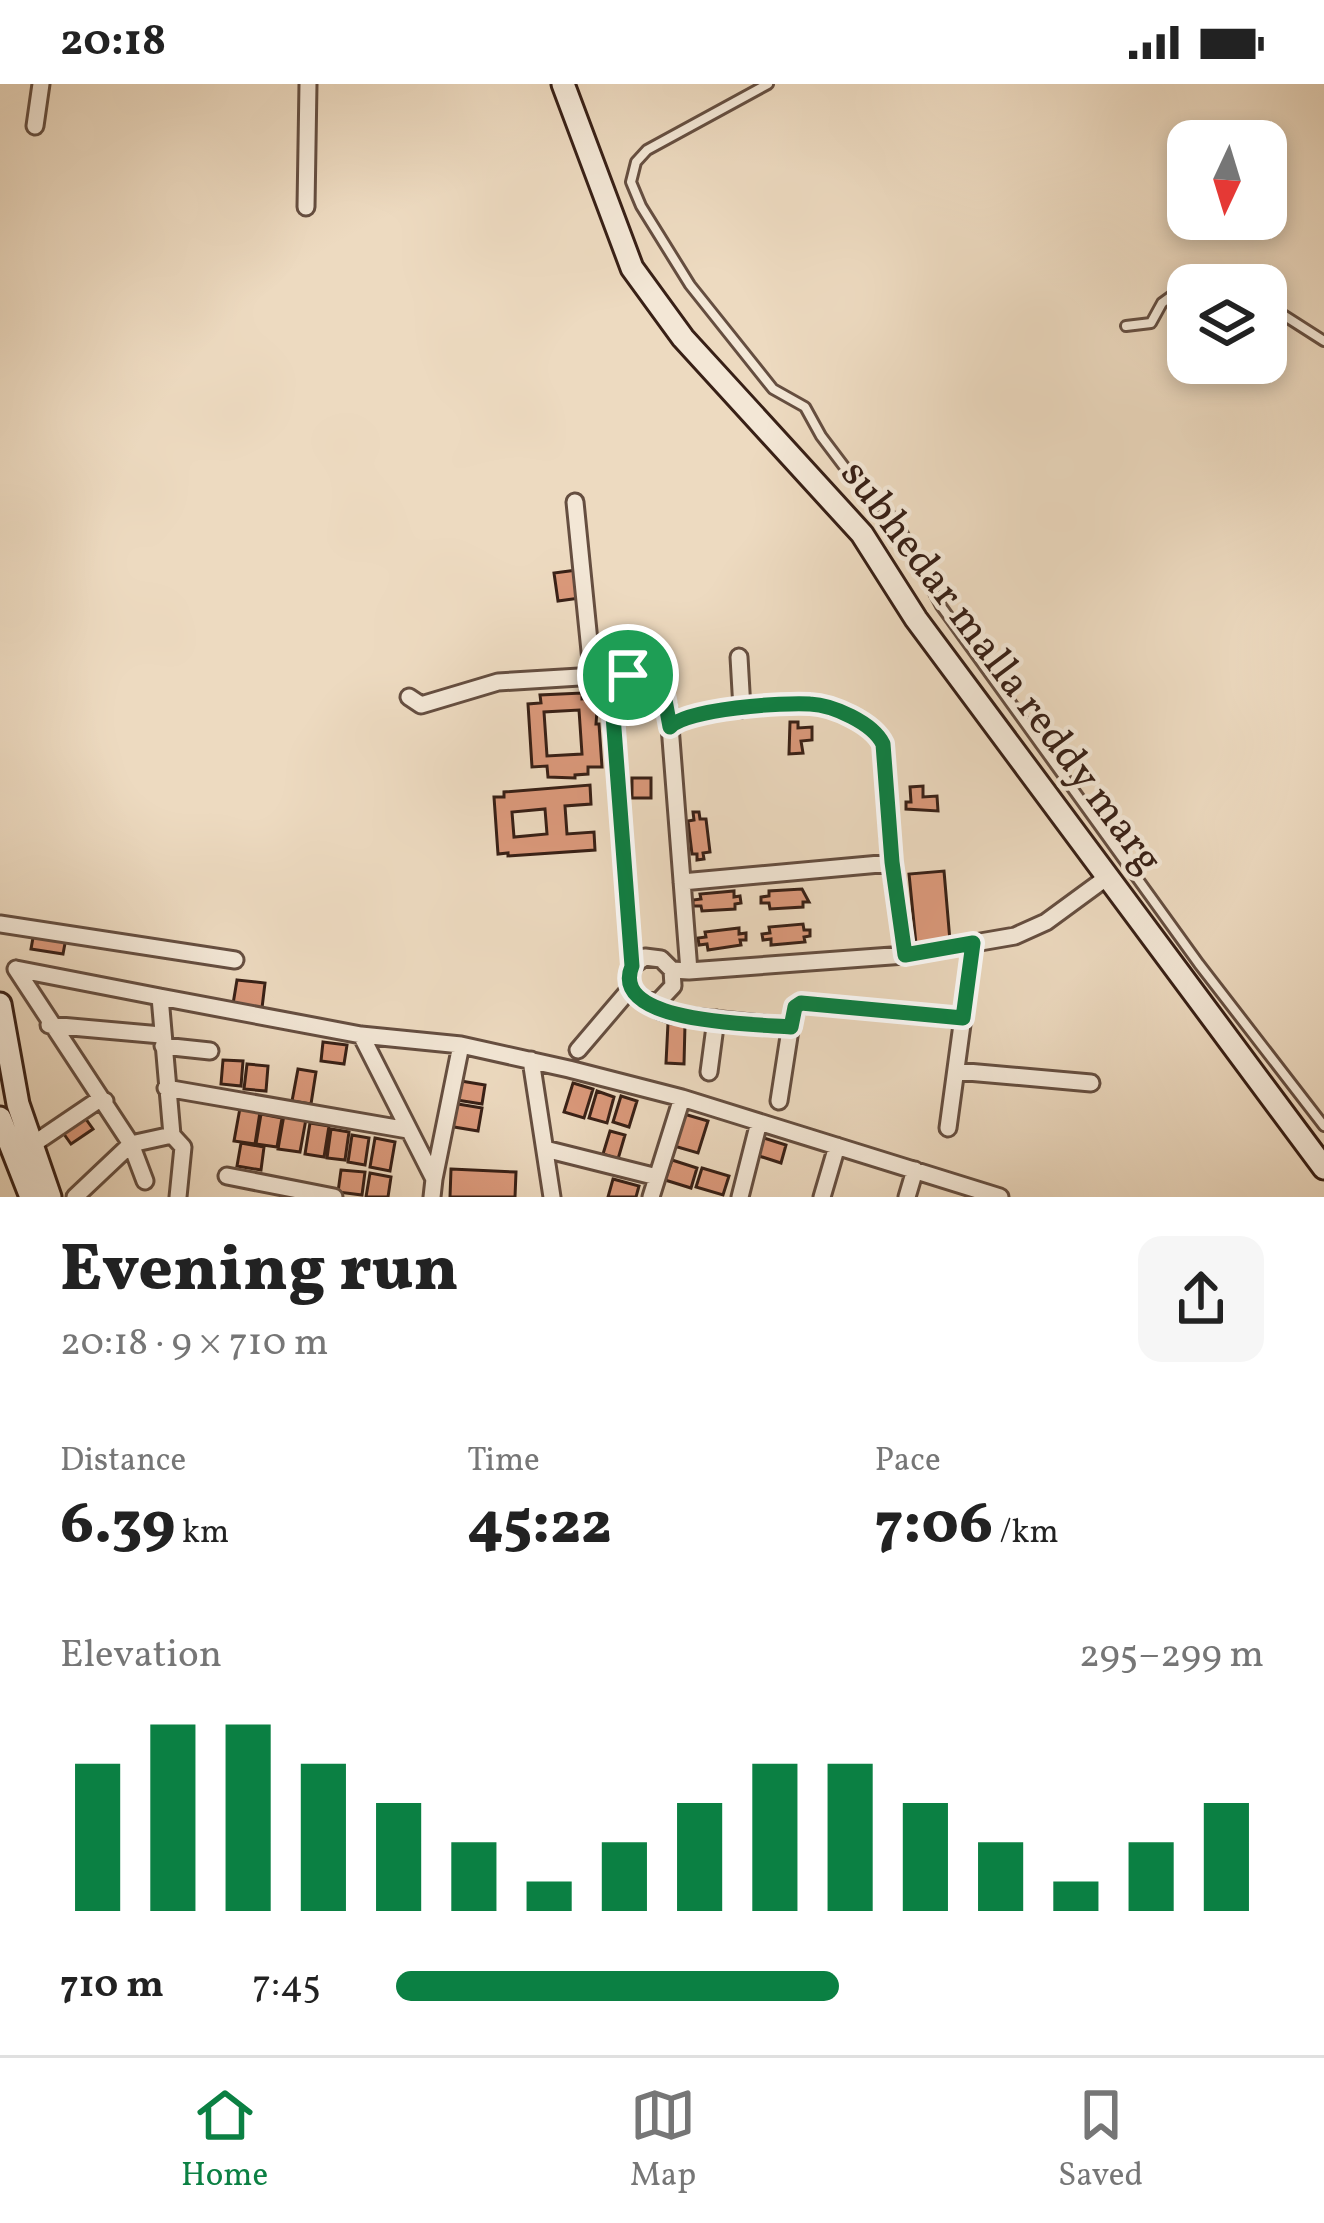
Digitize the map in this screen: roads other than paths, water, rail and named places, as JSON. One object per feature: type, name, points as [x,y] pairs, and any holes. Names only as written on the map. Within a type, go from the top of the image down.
[{"type":"main road","name":"subhedar malla reddy marg","points":[[563,84],[632,268],[683,338],[862,534],[916,620],[1324,1168]]},
{"type":"main road","points":[[0,1004],[18,1104],[12,1158]]},
{"type":"main road","points":[[0,1118],[31,1197]]},
{"type":"main road","points":[[12,1158],[50,1197]]},
{"type":"street","points":[[35,126],[41,84]]},
{"type":"street","points":[[306,207],[308,84]]},
{"type":"street","points":[[575,502],[589,662],[603,676]]},
{"type":"street","points":[[740,657],[742,709]]},
{"type":"street","points":[[409,697],[421,705],[498,682],[603,676],[644,676],[657,682],[668,702],[682,882],[680,970],[670,992],[652,1002]]},
{"type":"street","points":[[670,727],[676,720],[814,703],[878,734],[883,744],[905,955]]},
{"type":"street","points":[[682,882],[892,862]]},
{"type":"street","points":[[791,1027],[665,1014],[630,989],[632,966],[653,956],[680,970],[905,955],[1015,936],[1046,922],[1106,878]]},
{"type":"street","points":[[0,924],[235,960]]},
{"type":"street","points":[[948,1128],[973,943]]},
{"type":"street","points":[[146,1181],[104,1100],[16,970],[361,1035],[461,1045],[531,1060],[682,1098],[1000,1197]]},
{"type":"street","points":[[578,1050],[630,989]]},
{"type":"street","points":[[160,997],[172,1135],[183,1147],[178,1197]]},
{"type":"street","points":[[779,1101],[795,1007],[801,1003],[963,1018]]},
{"type":"street","points":[[709,1072],[716,1019]]},
{"type":"street","points":[[49,1024],[210,1051]]},
{"type":"street","points":[[361,1035],[434,1179]]},
{"type":"street","points":[[432,1197],[461,1045]]},
{"type":"street","points":[[531,1060],[552,1197]]},
{"type":"street","points":[[956,1071],[1091,1083]]},
{"type":"street","points":[[166,1088],[408,1130]]},
{"type":"street","points":[[651,1197],[682,1098]]},
{"type":"street","points":[[12,1158],[104,1100]]},
{"type":"street","points":[[740,1197],[759,1121]]},
{"type":"street","points":[[75,1197],[130,1144],[172,1135]]},
{"type":"street","points":[[822,1197],[837,1146]]},
{"type":"street","points":[[545,1148],[657,1177]]},
{"type":"street","points":[[907,1197],[915,1169]]},
{"type":"street","points":[[227,1176],[334,1197]]},
{"type":"lane","points":[[768,84],[647,150],[636,162],[631,182],[641,206],[690,285],[773,389],[805,407],[855,481],[896,521],[941,606],[1199,964],[1324,1126]]},
{"type":"lane","points":[[1126,326],[1150,323],[1167,299]]},
{"type":"lane","points":[[1287,317],[1324,341]]},
{"type":"lane","points":[[603,676],[632,966]]}]
